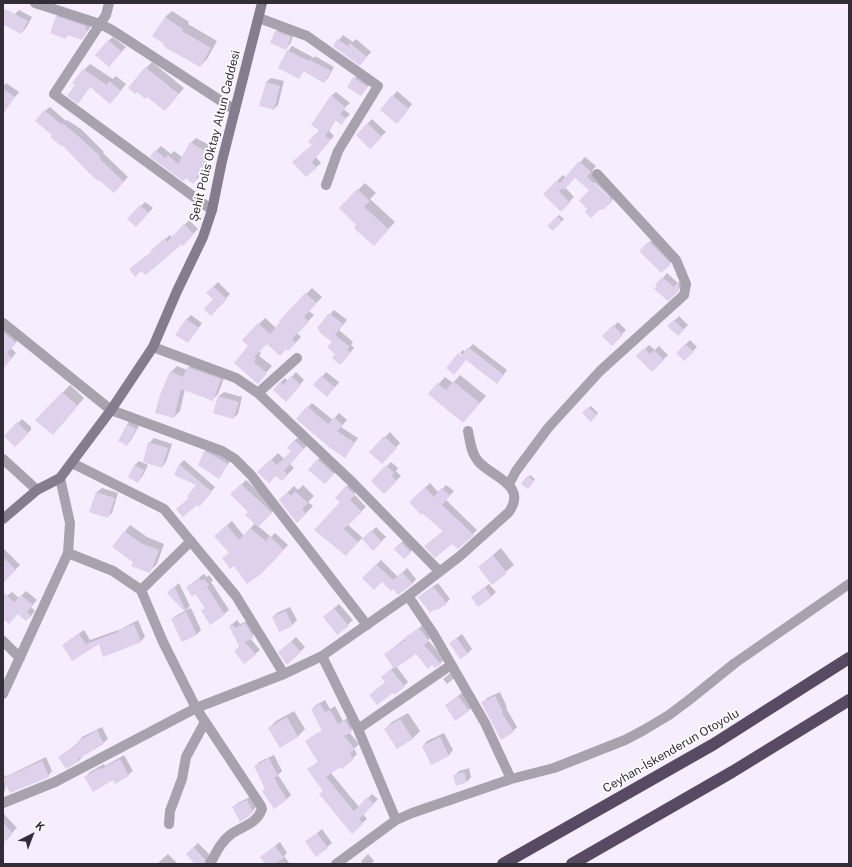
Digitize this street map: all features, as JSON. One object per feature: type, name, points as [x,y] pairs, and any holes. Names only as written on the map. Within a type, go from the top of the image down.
[{"type":"highway","name":"Ceyhan-İskenderun Otoyolu","points":[[504,864],[714,744],[849,658]]},
{"type":"highway","points":[[572,864],[732,772],[849,700]]},
{"type":"street","points":[[35,3],[100,24],[112,30],[235,110]]},
{"type":"street","points":[[109,3],[106,16],[54,94],[212,210]]},
{"type":"street","name":"Şehit Polis Oktay Altun Caddesi","points":[[3,519],[37,490],[60,478],[111,410],[152,347],[203,237],[212,210],[222,160],[262,3]]},
{"type":"street","points":[[259,18],[308,36],[378,86],[338,151],[326,185]]},
{"type":"street","points":[[509,484],[516,471],[548,428],[600,371],[684,294],[686,284],[676,260],[597,174]]},
{"type":"street","points":[[3,323],[111,410],[222,451],[235,459],[250,475],[367,625]]},
{"type":"street","points":[[152,347],[236,378],[258,393],[353,482],[439,571]]},
{"type":"street","points":[[258,393],[297,358]]},
{"type":"street","points":[[3,803],[55,782],[196,708],[284,674],[322,656],[408,596],[460,556],[509,512],[513,506],[514,499],[509,484],[479,462],[472,449],[468,431]]},
{"type":"street","points":[[3,459],[37,490]]},
{"type":"street","points":[[72,463],[164,509],[236,596],[284,674]]},
{"type":"street","points":[[3,694],[68,553],[70,523],[60,478]]},
{"type":"street","points":[[141,590],[191,542]]},
{"type":"street","points":[[68,553],[112,571],[141,590],[163,642],[196,708],[262,810],[258,818],[253,823],[230,836],[219,846],[210,864]]},
{"type":"street","points":[[336,864],[396,820],[412,813],[511,779],[554,768],[625,740],[644,730],[669,715],[735,663],[849,584]]},
{"type":"street","points":[[408,596],[432,633],[485,723],[511,779]]},
{"type":"street","points":[[3,640],[20,658]]},
{"type":"street","points":[[322,656],[358,729],[396,820]]},
{"type":"street","points":[[358,729],[451,665]]},
{"type":"street","points":[[169,824],[170,811],[182,778],[186,757],[205,722]]},
{"type":"building","points":[[3,8],[28,21],[21,34],[3,24]]},
{"type":"building","points":[[56,16],[86,26],[85,29],[88,30],[82,40],[67,35],[66,39],[50,33]]},
{"type":"building","points":[[165,17],[183,29],[182,31],[211,48],[200,67],[168,49],[162,45],[164,44],[152,36]]},
{"type":"building","points":[[275,31],[291,37],[286,50],[270,43]]},
{"type":"building","points":[[337,39],[348,46],[350,43],[367,57],[360,66],[333,46]]},
{"type":"building","points":[[108,40],[122,52],[109,67],[95,55]]},
{"type":"building","points":[[287,50],[331,71],[324,83],[303,71],[299,79],[278,68]]},
{"type":"building","points":[[145,67],[179,94],[165,111],[147,97],[145,99],[137,92],[135,94],[128,88]]},
{"type":"building","points":[[83,69],[107,85],[109,81],[121,91],[110,104],[90,87],[78,104],[67,96],[75,85],[72,83]]},
{"type":"building","points":[[353,77],[368,87],[361,96],[347,87]]},
{"type":"building","points":[[266,82],[280,86],[274,110],[259,106]]},
{"type":"building","points":[[3,89],[15,97],[3,114]]},
{"type":"building","points":[[331,95],[346,108],[340,114],[346,118],[342,125],[335,120],[325,136],[331,140],[312,162],[317,168],[306,177],[292,162],[312,145],[308,142],[319,130],[311,125]]},
{"type":"building","points":[[392,95],[409,109],[397,124],[380,110]]},
{"type":"building","points":[[44,110],[76,134],[101,157],[99,158],[124,182],[114,193],[88,172],[62,145],[61,146],[51,138],[52,135],[35,121]]},
{"type":"building","points":[[367,123],[382,137],[370,149],[356,135]]},
{"type":"building","points":[[190,142],[210,154],[193,184],[186,178],[183,181],[150,157],[155,150],[165,158],[168,155],[178,164]]},
{"type":"building","points":[[579,161],[591,172],[587,177],[613,201],[591,218],[585,212],[587,209],[579,201],[589,190],[575,178],[564,190],[562,188],[559,191],[570,203],[561,212],[543,194],[557,180],[560,183]]},
{"type":"building","points":[[357,189],[370,201],[364,207],[389,229],[374,246],[354,228],[356,225],[339,208]]},
{"type":"building","points":[[140,205],[149,213],[136,227],[127,219]]},
{"type":"building","points":[[557,216],[562,221],[553,231],[547,226]]},
{"type":"building","points":[[184,224],[194,234],[183,246],[182,244],[146,275],[141,271],[135,277],[129,269],[151,252],[150,251],[165,238],[167,242]]},
{"type":"building","points":[[649,241],[671,264],[661,273],[639,251]]},
{"type":"building","points":[[662,277],[674,287],[677,283],[679,285],[678,292],[668,301],[654,289],[657,286],[655,285]]},
{"type":"building","points":[[213,286],[227,299],[211,316],[204,309],[213,299],[206,293]]},
{"type":"building","points":[[305,293],[317,303],[304,317],[309,322],[292,339],[296,343],[288,351],[286,349],[280,356],[267,344],[254,357],[256,359],[254,362],[267,373],[258,384],[234,363],[248,346],[242,340],[258,323],[270,334],[280,322],[279,321]]},
{"type":"building","points":[[329,313],[343,324],[335,335],[350,347],[347,349],[351,353],[340,365],[332,358],[335,354],[327,347],[332,342],[319,332],[320,331],[317,328]]},
{"type":"building","points":[[186,319],[199,328],[188,343],[175,335]]},
{"type":"building","points":[[674,320],[684,330],[678,336],[667,326]]},
{"type":"building","points":[[613,325],[623,335],[612,346],[602,336]]},
{"type":"building","points":[[3,332],[16,343],[7,353],[12,358],[3,369]]},
{"type":"building","points":[[685,344],[694,352],[684,361],[676,353]]},
{"type":"building","points":[[468,347],[504,375],[497,384],[466,360],[454,375],[446,368],[458,353],[461,356]]},
{"type":"building","points":[[644,348],[650,354],[654,350],[664,360],[652,372],[636,356]]},
{"type":"building","points":[[187,367],[221,379],[213,401],[181,389],[174,418],[155,413],[160,395],[170,371],[183,377]]},
{"type":"building","points":[[291,376],[301,385],[286,402],[273,390],[280,382],[283,385]]},
{"type":"building","points":[[321,376],[335,387],[327,397],[313,385]]},
{"type":"building","points":[[453,381],[480,403],[463,423],[428,394],[437,383],[446,390]]},
{"type":"building","points":[[62,392],[78,406],[53,435],[35,420]]},
{"type":"building","points":[[218,396],[239,402],[233,419],[213,413]]},
{"type":"building","points":[[307,406],[328,424],[334,417],[343,425],[337,431],[355,443],[345,458],[330,448],[296,419]]},
{"type":"building","points":[[588,407],[597,415],[591,422],[582,413]]},
{"type":"building","points":[[17,422],[27,432],[27,435],[15,447],[4,436]]},
{"type":"building","points":[[127,424],[136,429],[127,446],[118,441]]},
{"type":"building","points":[[384,436],[397,448],[382,464],[369,452]]},
{"type":"building","points":[[294,440],[304,449],[284,471],[288,475],[282,481],[276,476],[269,483],[257,472],[271,459],[277,465],[291,451],[287,448]]},
{"type":"building","points":[[148,442],[168,448],[162,468],[143,462]]},
{"type":"building","points":[[204,451],[228,464],[219,479],[198,465]]},
{"type":"building","points":[[317,459],[334,474],[325,484],[308,470]]},
{"type":"building","points":[[179,464],[212,492],[199,507],[197,505],[183,517],[176,509],[189,498],[187,496],[196,485],[174,475]]},
{"type":"building","points":[[134,465],[144,470],[138,483],[128,477]]},
{"type":"building","points":[[386,465],[394,473],[392,476],[397,481],[384,494],[371,481]]},
{"type":"building","points":[[527,476],[534,481],[528,489],[521,484]]},
{"type":"building","points":[[241,484],[272,513],[258,527],[245,515],[248,512],[230,494]]},
{"type":"building","points":[[346,486],[355,495],[350,500],[362,512],[344,529],[358,542],[346,556],[314,530],[340,502],[335,498]]},
{"type":"building","points":[[425,487],[434,497],[441,488],[450,495],[442,505],[474,535],[458,549],[452,544],[435,558],[424,546],[443,531],[422,513],[421,515],[409,502]]},
{"type":"building","points":[[295,491],[308,503],[302,509],[306,514],[297,523],[279,500],[287,492],[291,496]]},
{"type":"building","points":[[96,492],[115,498],[108,518],[89,512]]},
{"type":"building","points":[[227,525],[239,540],[250,528],[266,541],[270,536],[284,550],[261,574],[247,584],[234,566],[230,569],[222,558],[229,553],[214,536]]},
{"type":"building","points":[[371,530],[382,542],[373,551],[362,539]]},
{"type":"building","points":[[124,531],[141,543],[159,550],[149,573],[131,566],[133,562],[112,547]]},
{"type":"building","points":[[401,542],[411,553],[404,559],[394,549]]},
{"type":"building","points":[[493,555],[507,573],[492,585],[478,567]]},
{"type":"building","points":[[3,557],[16,570],[3,583]]},
{"type":"building","points":[[376,564],[393,580],[402,572],[413,584],[398,595],[393,589],[391,591],[382,582],[374,590],[362,578]]},
{"type":"building","points":[[199,578],[202,581],[204,579],[209,585],[207,587],[225,615],[210,625],[201,610],[205,608],[195,594],[192,597],[186,587]]},
{"type":"building","points":[[174,586],[186,611],[185,612],[167,593]]},
{"type":"building","points":[[433,586],[447,604],[430,613],[418,597]]},
{"type":"building","points":[[485,587],[492,597],[478,607],[471,597]]},
{"type":"building","points":[[3,592],[14,602],[21,595],[33,605],[27,612],[31,616],[26,621],[18,614],[9,624],[3,619]]},
{"type":"building","points":[[334,608],[349,626],[337,635],[323,617]]},
{"type":"building","points":[[286,611],[293,626],[279,632],[272,617]]},
{"type":"building","points":[[186,612],[197,635],[182,642],[171,619]]},
{"type":"building","points":[[245,623],[254,638],[245,642],[256,655],[244,664],[234,651],[240,648],[229,626],[232,624],[235,628]]},
{"type":"building","points":[[134,624],[141,642],[103,657],[99,644],[72,661],[62,645],[79,634],[86,644],[118,632],[117,631]]},
{"type":"building","points":[[419,628],[429,641],[424,645],[441,664],[435,668],[432,665],[428,669],[416,654],[394,669],[384,654],[405,640],[404,638]]},
{"type":"building","points":[[457,638],[468,654],[460,659],[449,643]]},
{"type":"building","points":[[291,641],[301,652],[287,665],[278,652]]},
{"type":"building","points":[[391,669],[405,687],[394,695],[393,693],[377,705],[369,695],[385,682],[381,677]]},
{"type":"building","points":[[458,696],[469,711],[455,721],[445,705]]},
{"type":"building","points":[[495,696],[503,712],[502,713],[514,732],[501,740],[481,702]]},
{"type":"building","points":[[320,704],[325,712],[330,710],[338,724],[345,720],[352,732],[344,736],[355,749],[350,754],[354,759],[342,769],[340,767],[326,777],[354,811],[367,797],[374,804],[359,819],[363,824],[352,834],[319,794],[323,791],[307,769],[318,762],[305,741],[322,731],[311,709]]},
{"type":"building","points":[[287,717],[298,737],[280,748],[268,728]]},
{"type":"building","points":[[400,719],[413,739],[397,749],[384,729]]},
{"type":"building","points":[[97,730],[104,744],[78,759],[78,762],[66,769],[58,757],[78,744],[77,742]]},
{"type":"building","points":[[440,737],[449,756],[431,765],[422,746]]},
{"type":"building","points":[[269,758],[278,776],[274,778],[287,800],[274,809],[262,791],[265,789],[254,766]]},
{"type":"building","points":[[120,759],[129,776],[115,784],[113,780],[93,792],[84,777]]},
{"type":"building","points":[[42,761],[49,777],[10,793],[3,778]]},
{"type":"building","points":[[464,772],[467,782],[456,786],[453,775]]},
{"type":"building","points":[[247,800],[253,812],[240,822],[232,807]]},
{"type":"building","points":[[3,822],[13,834],[3,843]]},
{"type":"building","points":[[317,833],[328,848],[316,857],[305,841]]},
{"type":"building","points":[[275,846],[284,858],[275,864],[265,864],[260,857]]},
{"type":"building","points":[[193,847],[205,859],[204,864],[195,864],[186,854]]}]
